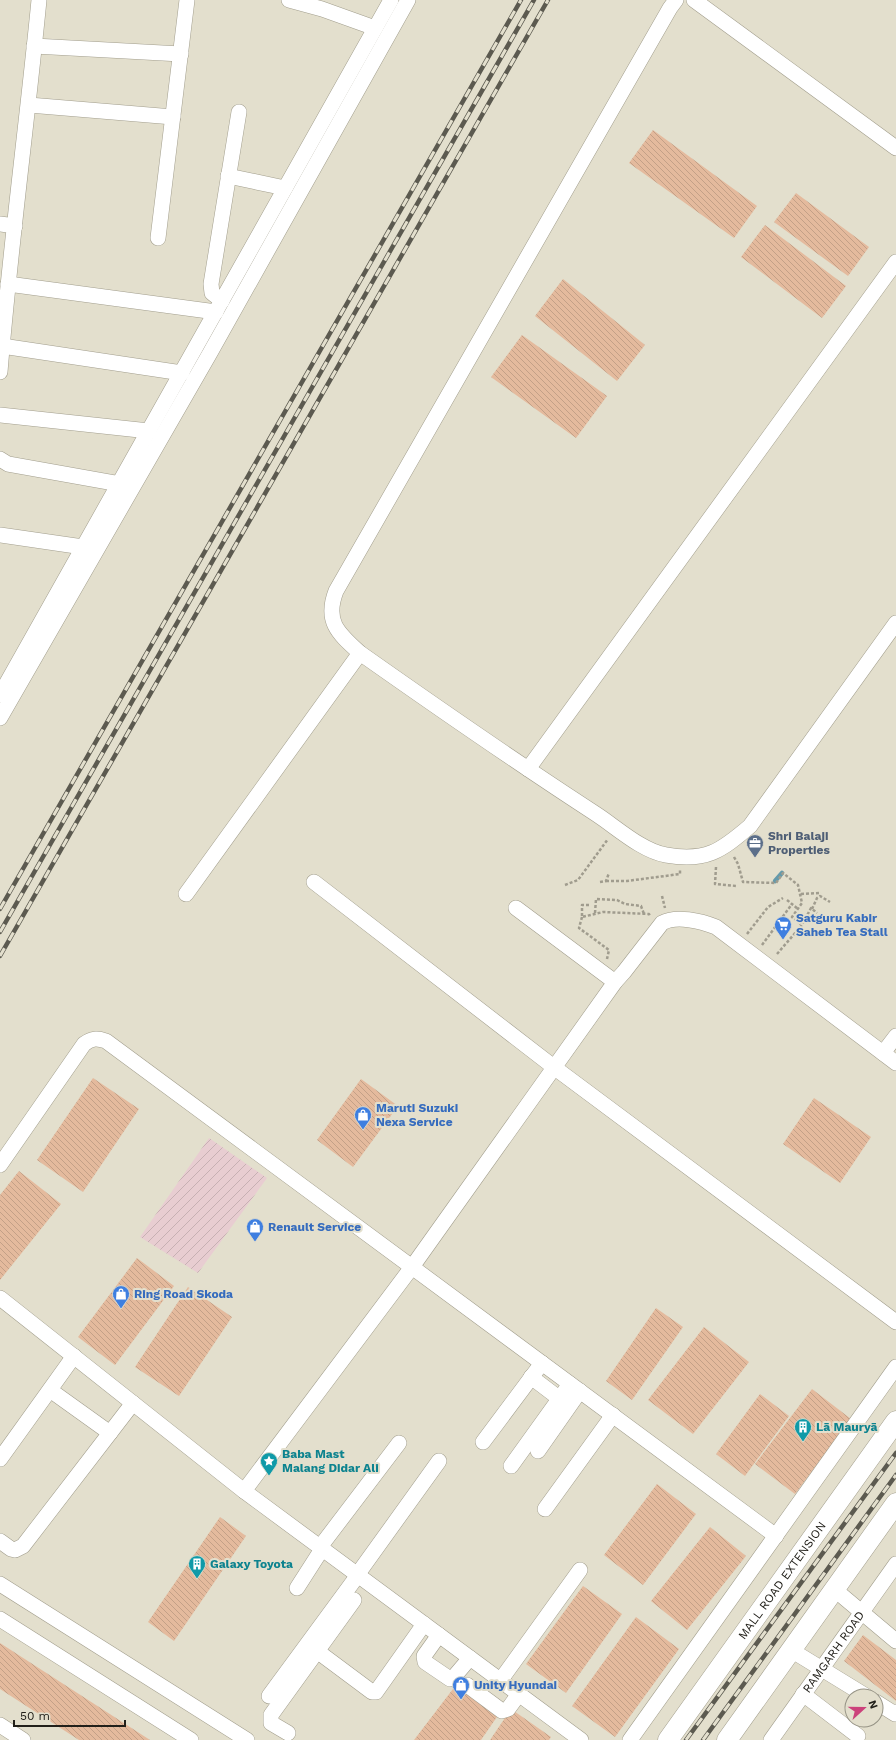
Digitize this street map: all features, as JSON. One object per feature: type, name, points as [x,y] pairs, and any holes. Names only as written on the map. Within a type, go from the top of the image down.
[{"type":"main road","name":"MALL ROAD EXTENSION","points":[[668,1740],[896,1421]]},
{"type":"main road","points":[[731,1738],[834,1589],[893,1514]]},
{"type":"street","points":[[39,0],[29,105],[7,225],[8,284],[2,313],[1,358],[182,373]]},
{"type":"street","points":[[158,238],[187,0]]},
{"type":"street","points":[[289,0],[322,9],[375,28]]},
{"type":"street","points":[[0,695],[391,0]]},
{"type":"street","points":[[0,718],[210,353],[408,0]]},
{"type":"street","points":[[676,0],[336,591],[330,605],[334,621],[341,635],[360,654],[528,769],[617,827],[640,845],[664,855],[682,857],[704,856],[722,848],[750,826],[896,623]]},
{"type":"street","points":[[694,0],[896,148]]},
{"type":"street","points":[[34,46],[181,54]]},
{"type":"street","points":[[29,105],[173,117]]},
{"type":"street","points":[[219,307],[212,293],[211,284],[239,112]]},
{"type":"street","points":[[228,176],[285,188]]},
{"type":"street","points":[[528,769],[896,262]]},
{"type":"street","points":[[8,284],[219,307]]},
{"type":"street","points":[[0,415],[149,431]]},
{"type":"street","points":[[0,459],[8,464],[120,484]]},
{"type":"street","points":[[0,535],[83,547]]},
{"type":"street","points":[[186,894],[360,654]]},
{"type":"street","points":[[314,882],[555,1068],[896,1322]]},
{"type":"street","points":[[516,908],[609,978]]},
{"type":"street","points":[[244,1491],[412,1267],[555,1068],[609,978],[624,972],[657,927],[668,920],[706,923],[716,927],[896,1063]]},
{"type":"street","points":[[883,1053],[896,1036]]},
{"type":"street","points":[[0,1165],[84,1044],[90,1040],[98,1038],[106,1041],[776,1536]]},
{"type":"street","points":[[0,1298],[244,1491],[581,1740]]},
{"type":"street","points":[[0,1459],[74,1356]]},
{"type":"street","points":[[483,1442],[542,1363]]},
{"type":"street","points":[[630,1740],[896,1367]]},
{"type":"street","points":[[531,1377],[560,1399]]},
{"type":"street","points":[[511,1466],[560,1399],[575,1388]]},
{"type":"street","points":[[538,1451],[575,1388]]},
{"type":"street","points":[[50,1390],[110,1433]]},
{"type":"street","points":[[0,1541],[15,1550],[23,1546],[133,1403]]},
{"type":"street","points":[[545,1509],[613,1415]]},
{"type":"street","points":[[297,1588],[321,1548],[399,1443]]},
{"type":"street","points":[[269,1696],[439,1461]]},
{"type":"street","name":"RAMGARH ROAD","points":[[771,1740],[895,1566]]},
{"type":"street","points":[[500,1681],[580,1570]]},
{"type":"street","points":[[0,1584],[247,1740]]},
{"type":"street","points":[[834,1589],[896,1641]]},
{"type":"street","points":[[288,1733],[271,1723],[270,1718],[354,1600]]},
{"type":"street","points":[[0,1619],[191,1740]]},
{"type":"street","points":[[317,1651],[372,1692],[376,1692],[424,1624]]},
{"type":"street","points":[[439,1635],[424,1656],[426,1662],[450,1679],[453,1678],[470,1658]]},
{"type":"street","points":[[791,1650],[853,1688]]},
{"type":"street","points":[[467,1685],[504,1711],[508,1709],[519,1694]]},
{"type":"street","points":[[803,1694],[858,1736]]},
{"type":"street","points":[[884,1707],[895,1714],[896,1712]]},
{"type":"street","points":[[0,1725],[23,1740]]},
{"type":"path","points":[[564,885],[578,880],[617,827]]},
{"type":"path","points":[[722,848],[715,884],[737,886]]},
{"type":"path","points":[[722,848],[738,864],[743,882],[776,883],[783,873],[798,885],[802,903],[792,917],[802,925]]},
{"type":"path","points":[[600,882],[627,881],[680,874],[682,857]]},
{"type":"path","points":[[606,881],[609,873]]},
{"type":"path","points":[[801,894],[821,893]]},
{"type":"path","points":[[767,965],[802,925],[817,898],[820,896],[830,902]]},
{"type":"path","points":[[740,944],[768,907],[783,898]]},
{"type":"path","points":[[595,914],[596,899],[618,900],[624,904],[641,906],[644,914]]},
{"type":"path","points":[[787,900],[798,909]]},
{"type":"path","points":[[753,954],[769,938],[792,904]]},
{"type":"path","points":[[589,905],[582,905],[582,918],[579,928],[609,950],[609,978]]},
{"type":"path","points":[[812,909],[817,913]]},
{"type":"path","points":[[582,918],[603,912],[649,914],[657,927]]},
{"type":"shaded area","points":[[209,1138],[267,1178],[198,1273],[140,1237]]},
{"type":"building","points":[[653,130],[757,206],[734,238],[629,163]]},
{"type":"building","points":[[796,193],[869,247],[848,276],[774,222]]},
{"type":"building","points":[[765,225],[846,286],[822,318],[741,257]]},
{"type":"building","points":[[563,279],[645,345],[617,381],[535,316]]},
{"type":"building","points":[[522,335],[607,396],[576,438],[491,377]]},
{"type":"building","points":[[93,1078],[139,1109],[83,1192],[37,1160]]},
{"type":"building","points":[[361,1079],[398,1106],[353,1167],[317,1140]]},
{"type":"building","points":[[814,1098],[871,1137],[840,1183],[783,1144]]},
{"type":"building","points":[[19,1171],[61,1204],[0,1280],[0,1195]]},
{"type":"building","points":[[137,1258],[174,1286],[115,1365],[78,1337]]},
{"type":"building","points":[[188,1287],[232,1317],[179,1396],[135,1367]]},
{"type":"building","points":[[656,1308],[683,1327],[632,1400],[606,1381]]},
{"type":"building","points":[[704,1327],[749,1362],[693,1434],[648,1400]]},
{"type":"building","name":"Lā Mauryā","points":[[812,1389],[851,1419],[795,1494],[755,1464]]},
{"type":"building","points":[[760,1394],[789,1416],[745,1476],[716,1454]]},
{"type":"building","points":[[657,1484],[696,1514],[643,1585],[604,1555]]},
{"type":"building","name":"Galaxy Toyota","points":[[220,1517],[246,1536],[174,1641],[148,1622]]},
{"type":"building","points":[[710,1527],[746,1556],[687,1630],[651,1601]]},
{"type":"building","points":[[583,1586],[622,1614],[566,1693],[526,1664]]},
{"type":"building","points":[[636,1617],[679,1649],[615,1737],[572,1706]]},
{"type":"building","points":[[863,1635],[896,1660],[896,1701],[884,1692],[884,1688],[879,1688],[844,1661]]},
{"type":"building","points":[[0,1643],[150,1740],[79,1740],[0,1689]]},
{"type":"building","name":"Unity Hyundai","points":[[456,1685],[499,1714],[481,1740],[414,1740]]},
{"type":"building","points":[[511,1709],[551,1737],[549,1740],[490,1740]]},
{"type":"waterway","points":[[775,881],[782,873]]},
{"type":"railway","points":[[0,909],[521,0]]},
{"type":"railway","points":[[0,932],[534,0]]},
{"type":"railway","points":[[0,956],[548,0]]},
{"type":"railway","points":[[686,1740],[896,1453]]},
{"type":"railway","points":[[703,1740],[896,1475]]},
{"type":"place","name":"Shri Balaji Properties","points":[[755,858]]},
{"type":"place","name":"Satguru Kabir Saheb Tea Stall","points":[[783,940]]},
{"type":"place","name":"Maruti Suzuki Nexa Service","points":[[363,1130]]},
{"type":"place","name":"Renault Service","points":[[255,1242]]},
{"type":"place","name":"Ring Road Skoda","points":[[121,1309]]},
{"type":"place","name":"Lā Mauryā","points":[[803,1442]]},
{"type":"place","name":"Baba Mast Malang Didar Ali","points":[[269,1476]]},
{"type":"place","name":"Galaxy Toyota","points":[[197,1579]]},
{"type":"place","name":"Unity Hyundai","points":[[461,1700]]}]
